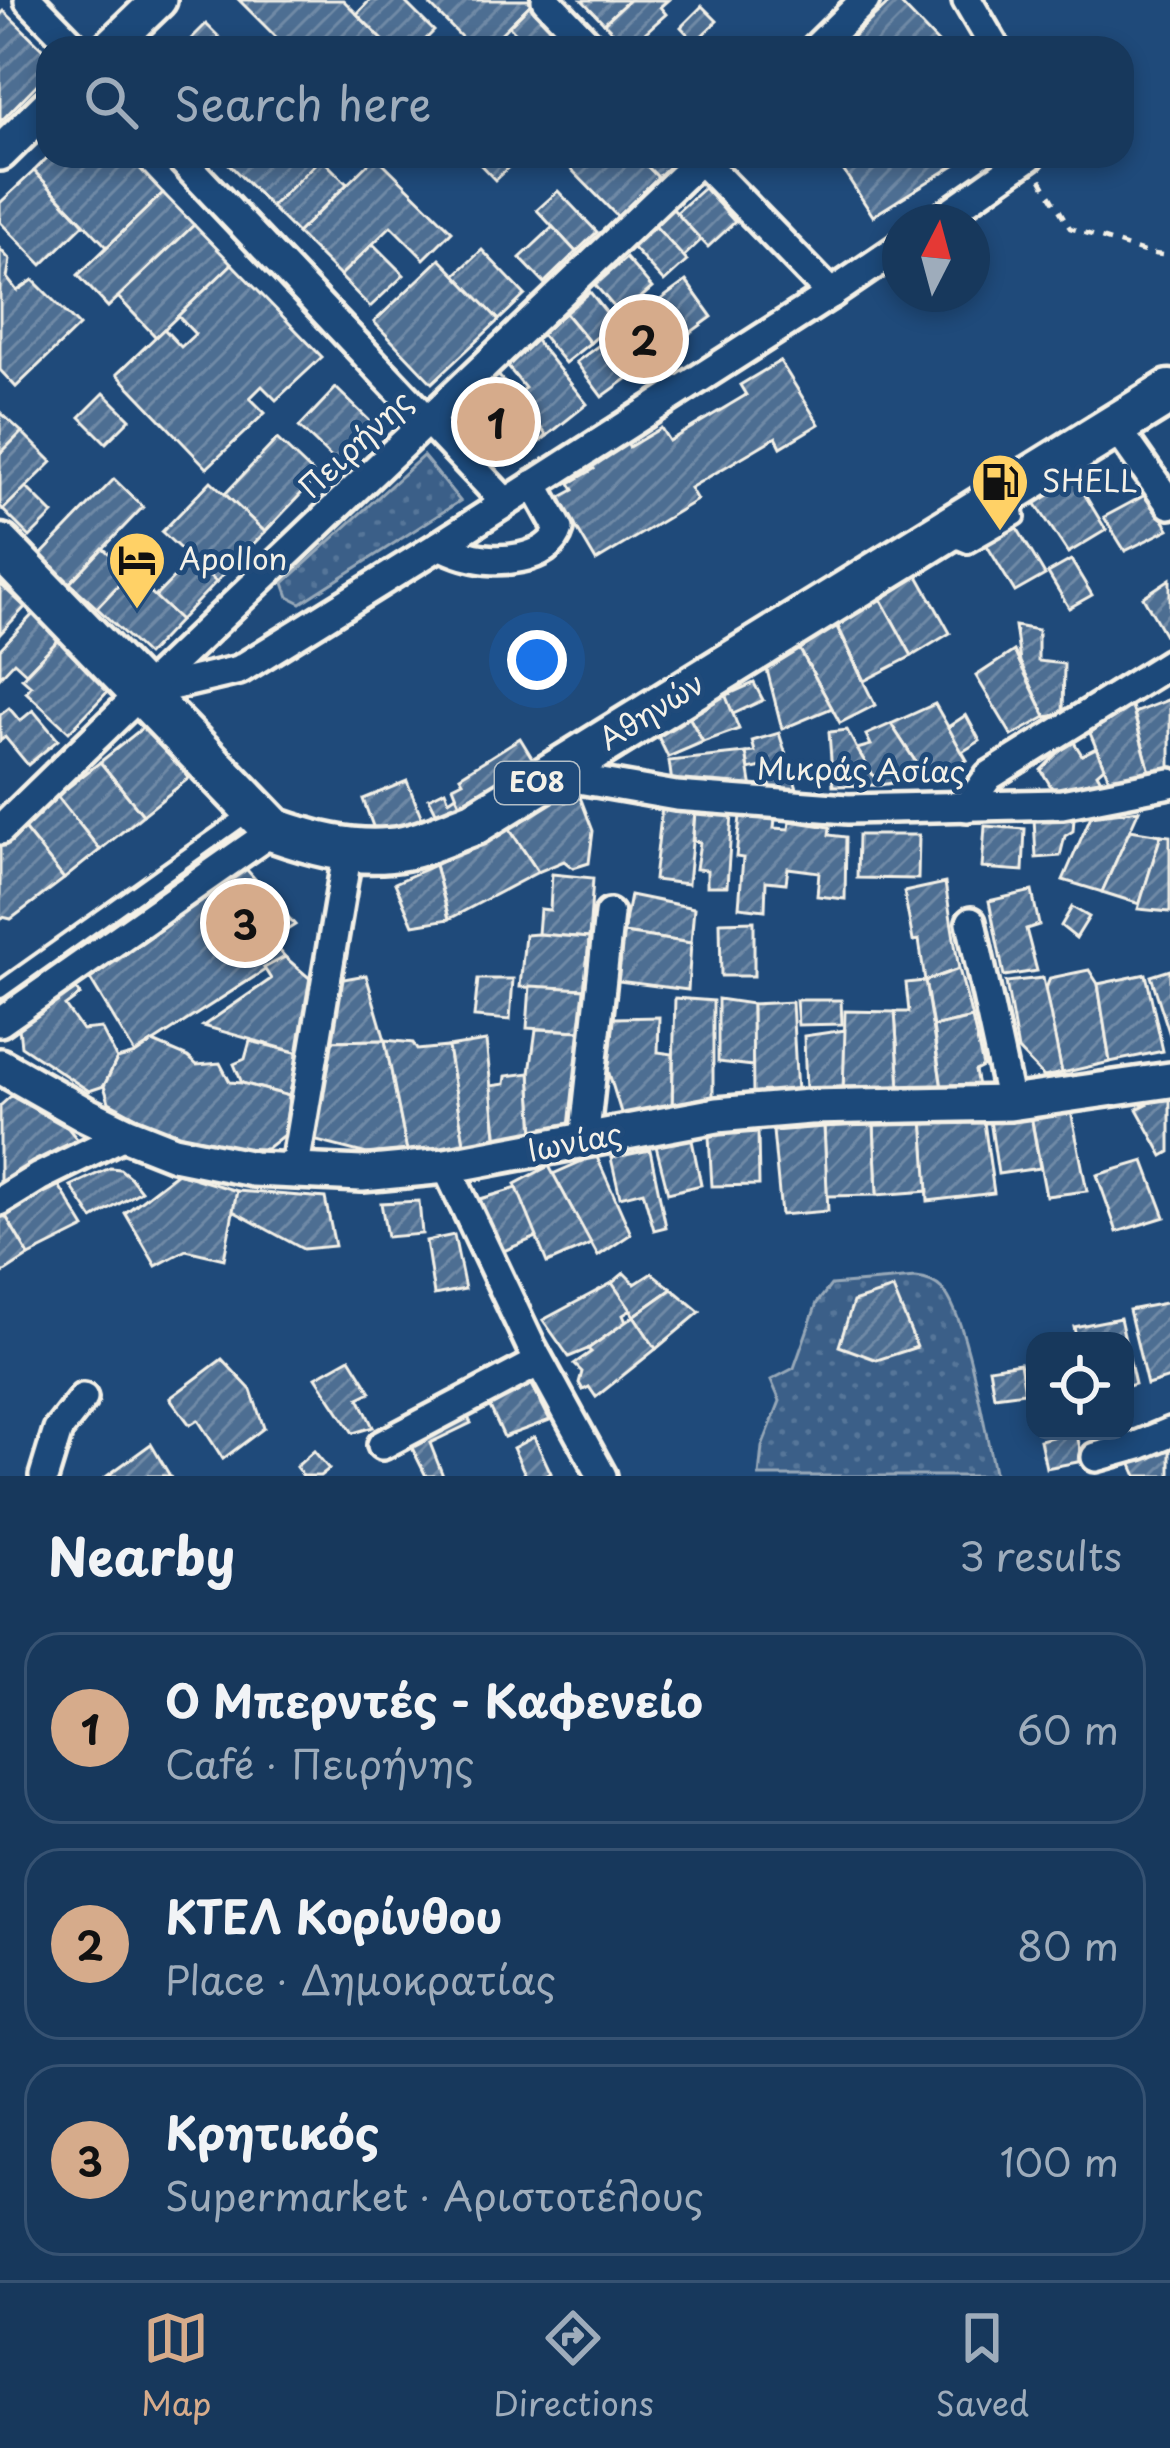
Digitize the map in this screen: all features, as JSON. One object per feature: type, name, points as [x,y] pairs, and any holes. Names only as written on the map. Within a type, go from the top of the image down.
[{"type":"main road","name":"Αθηνών","points":[[140,693],[264,820],[308,842],[348,850],[418,844],[473,823],[1170,392]]},
{"type":"main road","name":"ΕΟ8","points":[[0,546],[140,693]]},
{"type":"street","points":[[29,0],[64,36]]},
{"type":"street","points":[[122,36],[159,0]]},
{"type":"street","points":[[546,0],[580,36]]},
{"type":"street","points":[[829,36],[865,0]]},
{"type":"street","points":[[968,0],[988,36]]},
{"type":"street","points":[[0,153],[36,118]]},
{"type":"street","points":[[189,168],[506,502]]},
{"type":"street","name":"Πειρήνης","points":[[0,830],[689,168]]},
{"type":"street","points":[[710,168],[830,294]]},
{"type":"street","points":[[962,204],[1013,168]]},
{"type":"street","points":[[140,693],[238,670],[882,259]]},
{"type":"street","points":[[1116,427],[1170,504]]},
{"type":"street","points":[[440,545],[473,558],[510,559],[540,551],[556,539],[559,529],[534,484]]},
{"type":"street","points":[[967,807],[989,776],[1170,663]]},
{"type":"street","name":"Μικράς Ασίας","points":[[550,774],[698,798],[848,809],[1062,804],[1170,783]]},
{"type":"street","points":[[0,1022],[264,820]]},
{"type":"street","points":[[294,1172],[348,850]]},
{"type":"street","points":[[584,1141],[609,914]]},
{"type":"street","points":[[970,922],[1010,1103]]},
{"type":"street","name":"Ιωνίας","points":[[0,1066],[125,1134],[174,1153],[223,1165],[362,1174],[446,1166],[717,1115],[809,1107],[1010,1103],[1170,1080]]},
{"type":"street","points":[[0,1201],[125,1134]]},
{"type":"street","points":[[446,1166],[539,1362],[602,1476]]},
{"type":"street","points":[[382,1445],[539,1362]]},
{"type":"street","points":[[44,1476],[58,1430],[83,1399]]},
{"type":"street","points":[[1096,1457],[1170,1432]]},
{"type":"lane","points":[[0,990],[264,820]]},
{"type":"path","points":[[1035,168],[1070,228],[1170,256]]},
{"type":"shaded area","points":[[423,456],[460,501],[301,603],[289,597],[284,583]]},
{"type":"shaded area","points":[[916,1278],[942,1289],[960,1323],[995,1476],[759,1476],[762,1447],[780,1401],[771,1380],[794,1368],[817,1303],[831,1285]]},
{"type":"building","points":[[239,0],[343,0],[379,36],[275,36]]},
{"type":"building","points":[[370,0],[403,0],[434,31],[429,36],[379,36],[357,14]]},
{"type":"building","points":[[425,0],[532,3],[498,36],[460,36]]},
{"type":"building","points":[[582,0],[629,0],[604,23]]},
{"type":"building","points":[[629,0],[668,0],[660,7],[666,14],[641,36],[616,36],[604,23]]},
{"type":"building","points":[[897,0],[932,36],[854,36]]},
{"type":"building","points":[[532,3],[564,36],[519,36],[509,26]]},
{"type":"building","points":[[702,6],[717,21],[701,36],[689,36],[681,27]]},
{"type":"building","points":[[4,11],[36,42],[36,85],[0,122],[0,15]]},
{"type":"building","points":[[206,24],[218,36],[194,36]]},
{"type":"building","points":[[139,168],[163,193],[107,247],[34,171]]},
{"type":"building","points":[[233,168],[311,168],[271,207]]},
{"type":"building","points":[[311,168],[331,168],[347,184],[297,233],[271,207]]},
{"type":"building","points":[[364,168],[388,168],[452,231],[424,259],[391,226],[340,276],[297,233]]},
{"type":"building","points":[[484,168],[508,168],[495,180]]},
{"type":"building","points":[[570,168],[649,168],[658,177],[618,217]]},
{"type":"building","points":[[842,168],[950,168],[892,204],[882,204],[882,210],[873,216]]},
{"type":"building","points":[[34,171],[84,224],[42,265],[0,222],[0,203]]},
{"type":"building","points":[[704,188],[735,222],[708,247],[676,213]]},
{"type":"building","points":[[558,191],[597,232],[576,252],[537,210]]},
{"type":"building","points":[[163,193],[194,225],[108,307],[78,275]]},
{"type":"building","points":[[673,209],[701,240],[683,257],[655,226]]},
{"type":"building","points":[[194,225],[232,264],[156,337],[118,297]]},
{"type":"building","points":[[655,226],[687,261],[664,282],[632,247]]},
{"type":"building","points":[[553,227],[576,252],[544,283],[520,258]]},
{"type":"building","points":[[373,244],[404,275],[370,307],[340,276]]},
{"type":"building","points":[[0,249],[10,260],[7,278],[17,291],[33,280],[79,326],[16,387],[0,370]]},
{"type":"building","points":[[482,250],[525,295],[499,320],[455,275]]},
{"type":"building","points":[[626,258],[652,288],[621,315],[595,285]]},
{"type":"building","points":[[440,259],[499,320],[432,383],[374,322]]},
{"type":"building","points":[[232,264],[322,357],[276,400],[262,386],[250,398],[265,413],[207,468],[117,374],[164,329],[181,347],[195,334],[178,316]]},
{"type":"building","points":[[686,281],[712,317],[602,397],[576,362]]},
{"type":"building","points":[[590,292],[614,322],[590,343],[565,313]]},
{"type":"building","points":[[565,313],[590,343],[565,363],[540,333]]},
{"type":"building","points":[[534,338],[587,404],[547,436],[515,396],[525,388],[504,362]]},
{"type":"building","points":[[780,361],[819,424],[781,447],[776,437],[690,488],[697,500],[596,561],[559,498],[574,490],[570,483],[594,469],[590,463],[626,441],[629,447],[661,428],[669,441],[746,395],[740,385]]},
{"type":"building","points":[[495,371],[547,436],[513,463],[461,399]]},
{"type":"building","points":[[336,388],[376,427],[339,465],[299,427]]},
{"type":"building","points":[[104,393],[130,419],[106,443],[80,417]]},
{"type":"building","points":[[0,412],[22,432],[0,454]]},
{"type":"building","points":[[22,432],[52,462],[3,510],[0,454]]},
{"type":"building","points":[[277,439],[317,477],[265,532],[225,494]]},
{"type":"building","points":[[1070,470],[1106,530],[1068,553],[1030,495]]},
{"type":"building","points":[[114,479],[143,507],[70,583],[41,555]]},
{"type":"building","points":[[211,481],[265,532],[216,582],[162,532]]},
{"type":"building","points":[[26,487],[53,514],[30,537],[3,510]]},
{"type":"building","points":[[1147,494],[1169,529],[1125,551],[1104,517]]},
{"type":"building","points":[[1010,516],[1045,575],[1015,592],[980,534]]},
{"type":"building","points":[[103,548],[130,573],[97,608],[70,583]]},
{"type":"building","points":[[192,559],[216,582],[180,620],[155,597]]},
{"type":"building","points":[[1071,560],[1092,595],[1069,608],[1048,573]]},
{"type":"building","points":[[912,565],[950,633],[912,656],[874,587]]},
{"type":"building","points":[[130,573],[180,620],[147,655],[97,608]]},
{"type":"building","points":[[1170,579],[1170,644],[1143,597]]},
{"type":"building","points":[[0,584],[25,607],[0,634]]},
{"type":"building","points":[[874,587],[912,656],[864,681],[832,614]]},
{"type":"building","points":[[35,612],[61,637],[26,673],[14,662],[0,677],[0,649]]},
{"type":"building","points":[[836,625],[875,705],[840,723],[798,646]]},
{"type":"building","points":[[1015,626],[1038,630],[1038,661],[1064,664],[1063,714],[1046,717],[1020,662]]},
{"type":"building","points":[[61,637],[113,686],[69,732],[26,692],[31,686],[22,678]]},
{"type":"building","points":[[794,639],[832,708],[782,729],[764,658]]},
{"type":"building","points":[[1014,651],[1046,717],[1012,736],[976,676]]},
{"type":"building","points":[[754,683],[763,700],[733,714],[725,696]]},
{"type":"building","points":[[721,684],[739,729],[703,742],[684,708]]},
{"type":"building","points":[[1170,699],[1170,771],[1151,776],[1134,713]]},
{"type":"building","points":[[1131,703],[1151,776],[1112,786],[1090,733]]},
{"type":"building","points":[[935,704],[967,760],[926,778],[891,724]]},
{"type":"building","points":[[9,708],[20,721],[33,710],[58,740],[28,765],[5,737],[0,741],[0,715]]},
{"type":"building","points":[[684,708],[703,742],[668,757],[653,726]]},
{"type":"building","points":[[966,715],[980,741],[962,752],[948,727]]},
{"type":"building","points":[[891,724],[926,778],[879,785],[857,749],[871,745],[866,735]]},
{"type":"building","points":[[146,725],[189,778],[143,815],[100,762]]},
{"type":"building","points":[[847,730],[879,785],[833,786],[829,732]]},
{"type":"building","points":[[779,733],[798,792],[772,795],[766,766],[749,770],[746,753],[755,752],[752,741]]},
{"type":"building","points":[[520,738],[534,761],[461,806],[453,786],[463,781],[460,776]]},
{"type":"building","points":[[1072,739],[1082,755],[1096,748],[1104,767],[1097,773],[1107,791],[1058,798],[1041,770]]},
{"type":"building","points":[[746,753],[753,795],[672,783],[669,761]]},
{"type":"building","points":[[100,762],[143,815],[100,850],[57,796]]},
{"type":"building","points":[[407,781],[423,821],[378,840],[363,799]]},
{"type":"building","points":[[445,790],[449,800],[456,795],[461,806],[439,818],[429,798]]},
{"type":"building","points":[[559,793],[566,802],[580,797],[593,831],[589,863],[573,868],[564,861],[538,872],[503,818]]},
{"type":"building","points":[[57,796],[100,850],[64,879],[21,825]]},
{"type":"building","points":[[662,807],[695,812],[688,884],[654,880]]},
{"type":"building","points":[[1139,810],[1102,892],[1063,880],[1091,816]]},
{"type":"building","points":[[695,812],[732,814],[727,886],[707,886],[707,870],[696,869],[700,842],[693,841]]},
{"type":"building","points":[[740,816],[775,819],[774,828],[789,829],[790,821],[830,827],[829,835],[846,837],[845,899],[817,896],[819,872],[788,868],[786,883],[766,881],[765,910],[739,907]]},
{"type":"building","points":[[1034,818],[1074,818],[1060,856],[1036,858]]},
{"type":"building","points":[[21,825],[64,879],[11,919],[0,919],[0,846]]},
{"type":"building","points":[[985,826],[1025,829],[1023,871],[982,868]]},
{"type":"building","points":[[508,827],[538,872],[449,919],[435,865]]},
{"type":"building","points":[[1130,830],[1161,835],[1140,904],[1102,892]]},
{"type":"building","points":[[858,835],[919,835],[918,879],[857,878]]},
{"type":"building","points":[[1161,835],[1170,836],[1170,912],[1138,909]]},
{"type":"building","points":[[241,863],[295,925],[271,940],[285,957],[135,1054],[90,979]]},
{"type":"building","points":[[435,865],[449,919],[413,925],[395,883]]},
{"type":"building","points":[[552,874],[593,878],[589,938],[538,934],[540,909],[550,910]]},
{"type":"building","points":[[945,883],[959,969],[925,981],[904,892]]},
{"type":"building","points":[[1032,891],[1039,925],[1026,929],[1037,971],[1004,976],[989,901]]},
{"type":"building","points":[[630,895],[694,908],[691,943],[623,933]]},
{"type":"building","points":[[1072,907],[1089,917],[1076,938],[1061,926]]},
{"type":"building","points":[[754,921],[754,976],[721,976],[720,922]]},
{"type":"building","points":[[623,933],[691,943],[688,990],[618,981]]},
{"type":"building","points":[[525,935],[589,938],[585,989],[520,987]]},
{"type":"building","points":[[285,957],[313,981],[299,1053],[203,1026],[271,979],[264,968]]},
{"type":"building","points":[[959,969],[972,1018],[933,1027],[925,981]]},
{"type":"building","points":[[1089,970],[1098,984],[1110,1062],[1062,1073],[1045,991],[1050,978]]},
{"type":"building","points":[[1170,970],[1170,1035],[1151,976]]},
{"type":"building","points":[[1146,974],[1163,1051],[1110,1062],[1098,984]]},
{"type":"building","points":[[366,975],[385,1040],[327,1041],[338,980]]},
{"type":"building","points":[[1043,978],[1062,1073],[1044,1077],[1018,1050],[1006,982]]},
{"type":"building","points":[[478,979],[513,979],[510,1020],[474,1017]]},
{"type":"building","points":[[70,980],[80,995],[65,1006],[82,1030],[101,1028],[117,1059],[104,1086],[89,1091],[21,1046],[18,1019]]},
{"type":"building","points":[[925,981],[942,1088],[900,1089],[895,1012],[909,1012],[906,983]]},
{"type":"building","points":[[530,986],[585,989],[580,1031],[527,1028]]},
{"type":"building","points":[[675,998],[713,1001],[713,1099],[672,1108]]},
{"type":"building","points":[[718,999],[752,1004],[753,1066],[718,1062]]},
{"type":"building","points":[[796,1000],[841,1000],[842,1024],[798,1025]]},
{"type":"building","points":[[792,1002],[797,1093],[753,1096],[752,1004]]},
{"type":"building","points":[[845,1011],[895,1012],[900,1089],[843,1090]]},
{"type":"building","points":[[659,1017],[658,1052],[673,1054],[672,1108],[622,1116],[608,1070],[614,1018]]},
{"type":"building","points":[[972,1018],[983,1067],[975,1071],[978,1086],[942,1088],[933,1027]]},
{"type":"building","points":[[536,1029],[580,1031],[572,1128],[534,1135],[530,1073]]},
{"type":"building","points":[[845,1030],[843,1090],[806,1092],[804,1036]]},
{"type":"building","points":[[385,1040],[407,1151],[367,1154],[309,1139],[327,1041]]},
{"type":"building","points":[[385,1040],[413,1043],[417,1050],[448,1047],[465,1148],[407,1151]]},
{"type":"building","points":[[250,1041],[299,1053],[289,1096],[242,1083],[234,1064],[245,1059]]},
{"type":"building","points":[[486,1041],[497,1143],[465,1148],[448,1047]]},
{"type":"building","points":[[153,1042],[197,1065],[220,1063],[230,1082],[289,1096],[285,1134],[266,1149],[193,1142],[109,1102],[104,1086],[117,1059]]},
{"type":"building","points":[[530,1073],[534,1135],[497,1143],[491,1086],[505,1084],[506,1076]]},
{"type":"building","points":[[1170,1093],[1170,1152],[1163,1156],[1137,1109]]},
{"type":"building","points":[[11,1096],[68,1128],[77,1139],[75,1149],[0,1186],[0,1106]]},
{"type":"building","points":[[1071,1111],[1087,1191],[1046,1196],[1031,1116]]},
{"type":"building","points":[[983,1115],[994,1193],[928,1201],[923,1119]]},
{"type":"building","points":[[1031,1116],[1040,1168],[998,1174],[990,1120]]},
{"type":"building","points":[[923,1119],[928,1191],[877,1195],[874,1124]]},
{"type":"building","points":[[874,1124],[877,1195],[827,1196],[824,1127]]},
{"type":"building","points":[[824,1127],[828,1211],[781,1215],[773,1131]]},
{"type":"building","points":[[758,1132],[759,1185],[712,1186],[709,1136]]},
{"type":"building","points":[[691,1135],[701,1185],[668,1193],[655,1142]]},
{"type":"building","points":[[650,1150],[666,1227],[654,1230],[643,1191],[620,1197],[611,1158]]},
{"type":"building","points":[[596,1155],[631,1234],[598,1256],[553,1174]]},
{"type":"building","points":[[1144,1161],[1165,1217],[1117,1232],[1097,1175]]},
{"type":"building","points":[[549,1166],[591,1244],[547,1263],[515,1184]]},
{"type":"building","points":[[110,1168],[120,1169],[141,1191],[93,1219],[71,1186]]},
{"type":"building","points":[[177,1173],[237,1191],[224,1259],[186,1250],[156,1266],[125,1213]]},
{"type":"building","points":[[55,1179],[85,1228],[29,1256],[1,1208]]},
{"type":"building","points":[[517,1188],[537,1237],[501,1252],[480,1199]]},
{"type":"building","points":[[237,1191],[325,1198],[335,1246],[303,1249],[233,1211]]},
{"type":"building","points":[[419,1201],[422,1234],[387,1237],[381,1203]]},
{"type":"building","points":[[0,1209],[29,1256],[0,1275]]},
{"type":"building","points":[[454,1235],[465,1289],[434,1295],[426,1241]]},
{"type":"building","points":[[624,1273],[635,1284],[652,1273],[672,1289],[634,1316],[612,1283]]},
{"type":"building","points":[[612,1283],[631,1310],[623,1315],[626,1322],[569,1357],[543,1320]]},
{"type":"building","points":[[672,1289],[700,1312],[656,1349],[634,1316]]},
{"type":"building","points":[[893,1289],[917,1347],[877,1360],[839,1346],[853,1302]]},
{"type":"building","points":[[1170,1302],[1170,1378],[1147,1385],[1129,1310]]},
{"type":"building","points":[[634,1316],[656,1349],[596,1397],[589,1387],[583,1390],[579,1383],[582,1372],[574,1364]]},
{"type":"building","points":[[1120,1318],[1123,1332],[1075,1332],[1074,1327]]},
{"type":"building","points":[[350,1358],[371,1392],[359,1398],[373,1427],[353,1433],[316,1377]]},
{"type":"building","points":[[222,1359],[251,1390],[264,1428],[223,1459],[198,1420],[190,1425],[170,1398]]},
{"type":"building","points":[[1020,1363],[1025,1392],[994,1396],[989,1368]]},
{"type":"building","points":[[527,1375],[550,1420],[504,1437],[484,1394]]},
{"type":"building","points":[[463,1408],[471,1423],[430,1443],[443,1476],[426,1476],[407,1438]]},
{"type":"building","points":[[534,1437],[551,1473],[545,1476],[526,1476],[513,1448]]},
{"type":"building","points":[[1166,1439],[1170,1476],[1137,1476],[1129,1458]]},
{"type":"building","points":[[1040,1440],[1078,1440],[1083,1461],[1046,1468]]},
{"type":"building","points":[[151,1444],[170,1476],[107,1476]]},
{"type":"building","points":[[314,1451],[329,1469],[320,1476],[303,1476],[296,1467]]},
{"type":"place","name":"ΚΤΕΛ Κορίνθου","points":[[644,339]]},
{"type":"place","name":"Ο Μπερντές - Καφενείο","points":[[496,422]]},
{"type":"place","name":"SHELL","points":[[1000,533]]},
{"type":"place","name":"Apollon","points":[[137,611]]},
{"type":"place","name":"Κρητικός","points":[[245,923]]}]
